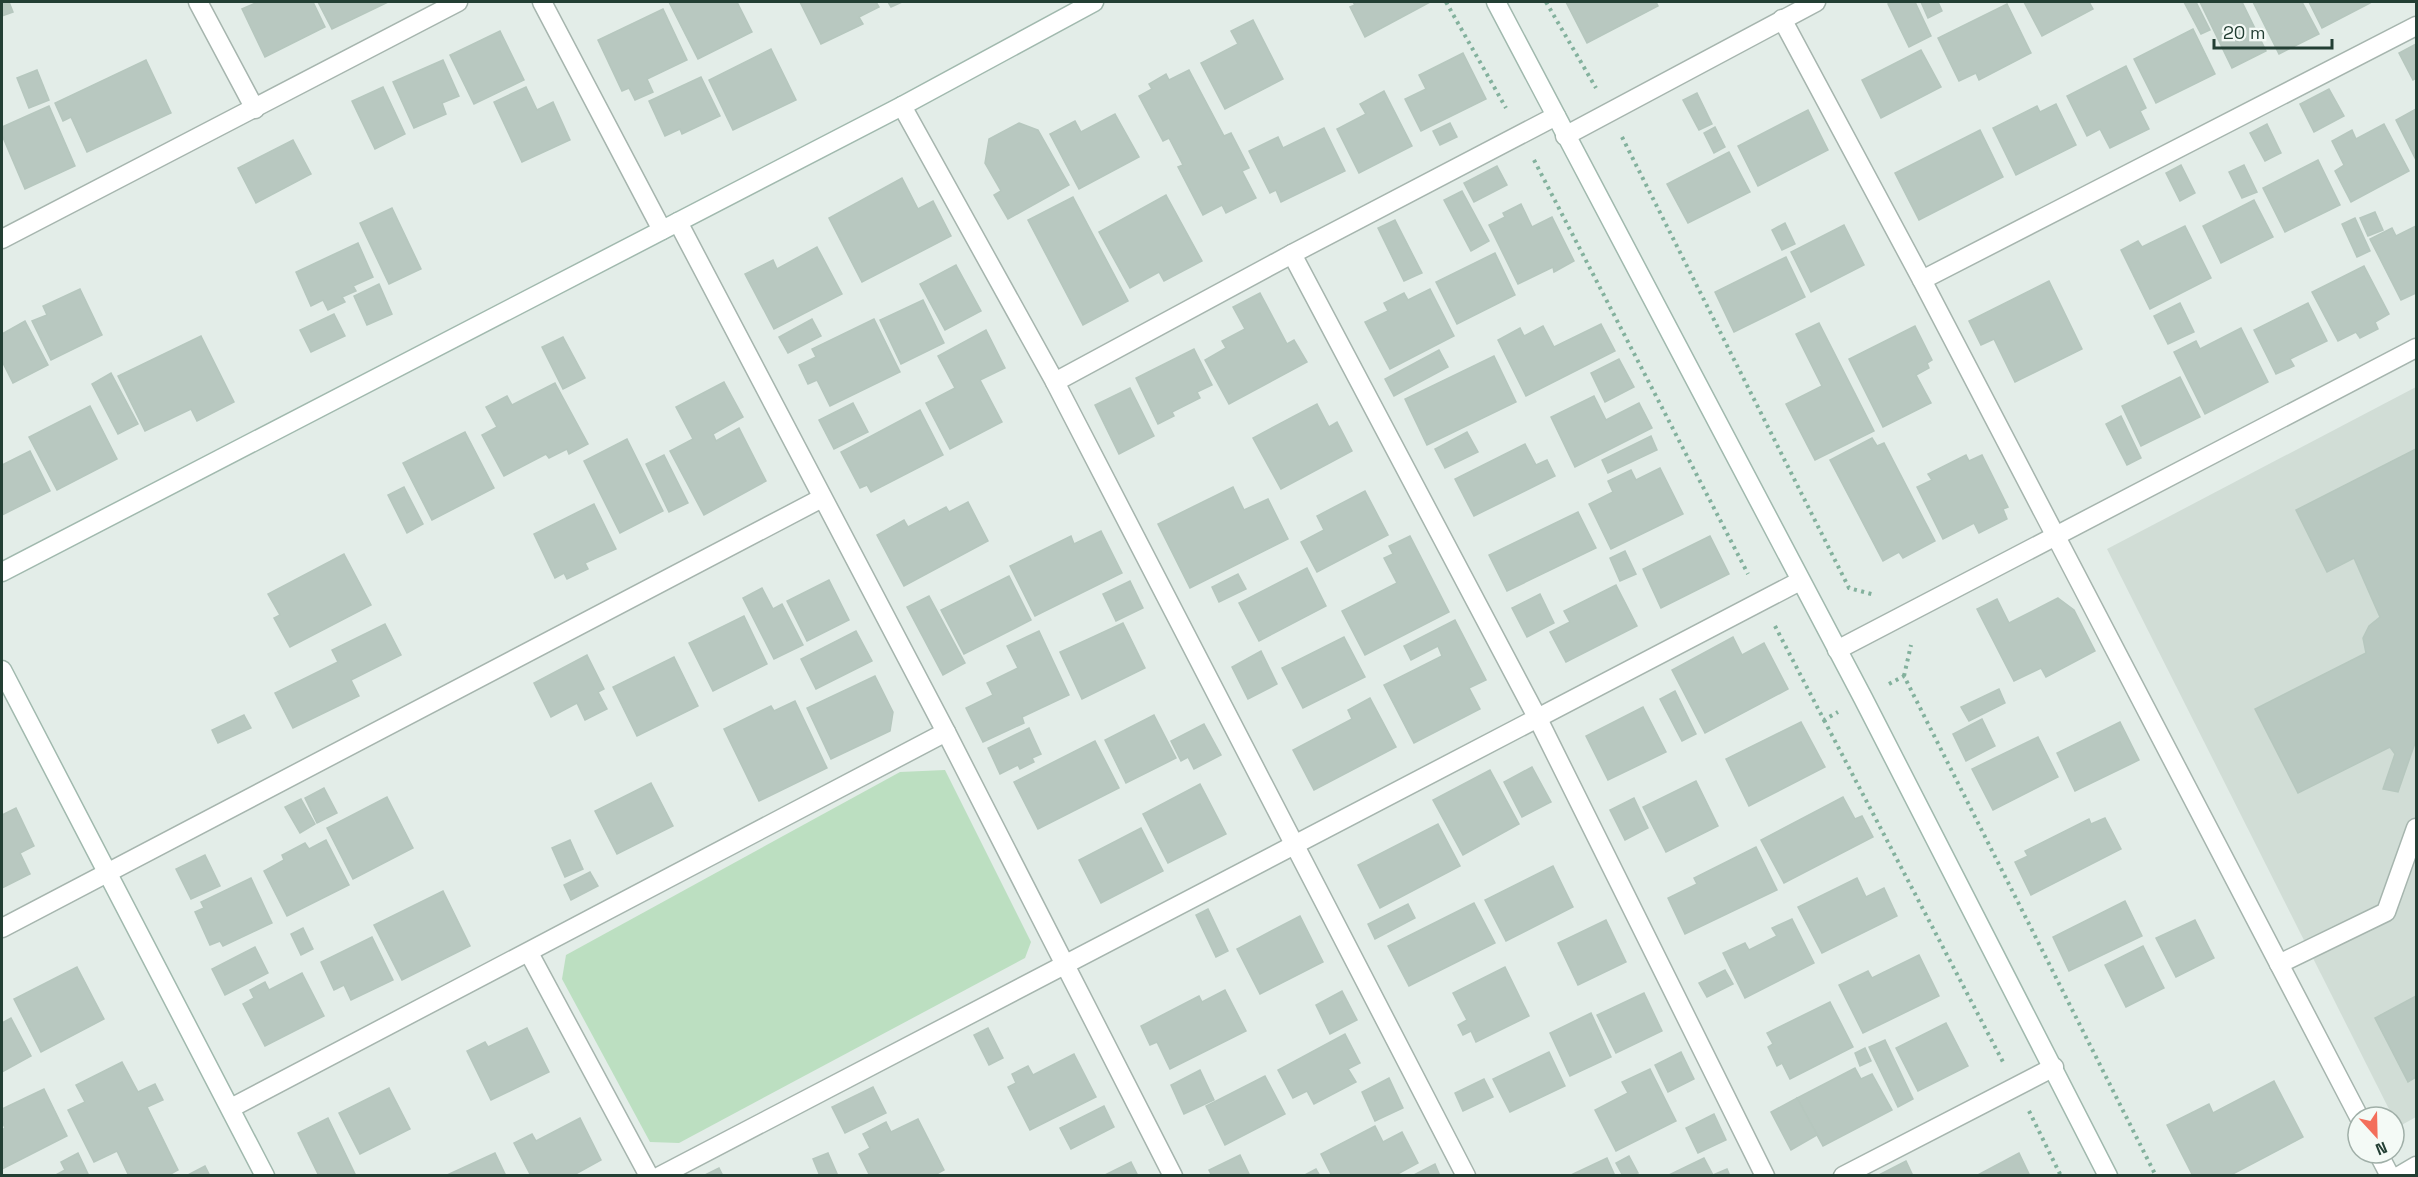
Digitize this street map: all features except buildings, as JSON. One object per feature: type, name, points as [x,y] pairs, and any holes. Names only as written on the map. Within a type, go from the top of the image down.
[{"type":"street","points":[[198,2],[255,109]]},
{"type":"street","points":[[2,239],[458,2]]},
{"type":"street","points":[[542,2],[822,498],[946,732],[1173,1176]]},
{"type":"street","points":[[2,572],[902,106],[1094,2]]},
{"type":"street","points":[[1496,2],[1863,698],[2108,1176]]},
{"type":"street","points":[[1565,136],[1816,2]]},
{"type":"street","points":[[1782,19],[1922,280],[2353,1105]]},
{"type":"street","points":[[1922,280],[2416,26]]},
{"type":"street","points":[[902,106],[1055,382],[1466,1176]]},
{"type":"street","points":[[1055,382],[1292,254],[1556,116]]},
{"type":"street","points":[[1292,254],[1538,719],[1765,1176]]},
{"type":"street","points":[[1837,650],[2416,348]]},
{"type":"street","points":[[2,928],[822,498]]},
{"type":"street","points":[[660,1176],[1800,581]]},
{"type":"street","points":[[2,670],[265,1176]]},
{"type":"street","points":[[231,1108],[946,732]]},
{"type":"street","points":[[2279,964],[2386,912],[2416,828]]},
{"type":"street","points":[[528,953],[649,1176]]},
{"type":"street","points":[[1843,1176],[2054,1067]]},
{"type":"street","points":[[2399,1176],[2416,1167]]},
{"type":"path","points":[[1446,2],[1521,135],[2061,1176]]},
{"type":"path","points":[[1546,2],[1610,112],[1849,588],[1886,598],[1897,618],[1911,645],[1904,676],[2156,1176]]},
{"type":"path","points":[[1824,720],[1904,676]]},
{"type":"shaded area","points":[[2416,387],[2416,1117],[2406,1123],[2406,1105],[2387,1105],[2107,549]]},
{"type":"green space","points":[[945,770],[1031,942],[1025,958],[679,1143],[650,1142],[562,979],[566,955],[900,772]]}]
